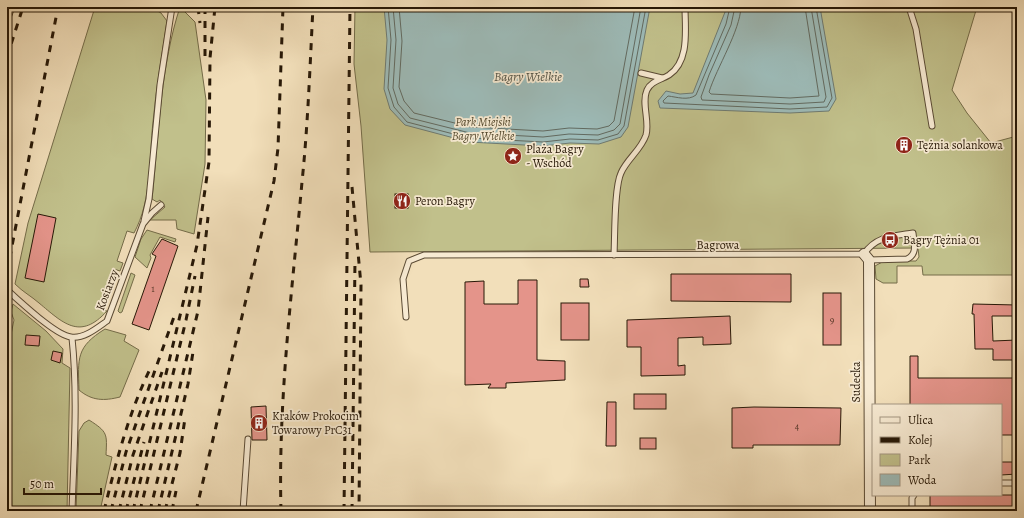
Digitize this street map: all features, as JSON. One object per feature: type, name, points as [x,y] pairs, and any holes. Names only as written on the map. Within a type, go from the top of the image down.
[{"type":"street","name":"Sudecka","points":[[866,257],[870,511]]},
{"type":"lane","points":[[7,20],[12,7]]},
{"type":"lane","points":[[143,224],[149,199],[163,64],[172,7]]},
{"type":"lane","points":[[614,255],[619,179],[625,165],[640,146],[646,134],[646,92],[654,82],[676,69],[681,61],[684,52],[685,7]]},
{"type":"lane","points":[[908,7],[916,29],[932,126]]},
{"type":"lane","points":[[641,73],[663,78]]},
{"type":"lane","name":"Kosiarzy","points":[[72,338],[82,337],[107,321],[143,224],[161,205]]},
{"type":"lane","name":"Bagrowa","points":[[406,317],[403,279],[406,265],[409,261],[424,255],[866,257],[908,259],[912,257],[915,252],[913,233],[876,241],[871,245],[866,257]]},
{"type":"lane","points":[[7,290],[60,333],[72,338],[75,410],[72,511]]},
{"type":"lane","points":[[243,511],[248,439]]},
{"type":"lane","points":[[1002,483],[1017,483]]},
{"type":"lane","points":[[912,511],[913,496]]},
{"type":"green space","points":[[95,7],[150,7],[161,13],[167,21],[156,97],[149,179],[144,207],[134,233],[127,231],[117,261],[123,263],[120,271],[114,269],[100,309],[107,311],[97,320],[80,327],[72,326],[56,317],[15,284],[28,223]]},
{"type":"green space","points":[[180,7],[195,22],[206,100],[205,164],[194,234],[177,229],[176,220],[150,220],[165,207],[160,200],[157,202],[152,199],[165,74]]},
{"type":"green space","name":"Park Miejski Bagry Wielkie","points":[[355,7],[977,7],[952,90],[967,113],[991,143],[1017,136],[1017,275],[923,275],[922,266],[897,266],[897,283],[883,283],[876,279],[875,266],[884,261],[916,261],[919,257],[918,248],[370,252],[361,126],[354,64]]},
{"type":"green space","points":[[147,230],[176,239],[175,242],[160,237],[150,255],[151,258],[147,268],[135,257],[141,239]]},
{"type":"green space","points":[[131,273],[135,275],[122,312],[120,313],[118,311]]},
{"type":"green space","points":[[13,304],[46,331],[63,349],[62,363],[70,368],[67,511],[7,511],[7,354],[14,320],[11,312]]},
{"type":"green space","points":[[105,329],[126,335],[124,341],[139,350],[120,397],[98,399],[84,394],[79,390],[79,361],[84,348],[96,335]]},
{"type":"green space","points":[[89,420],[100,428],[105,434],[106,455],[112,457],[100,511],[76,511],[79,431],[84,423]]},
{"type":"water","name":"Bagry Wielkie","points":[[384,7],[650,7],[628,127],[621,137],[599,144],[570,143],[543,146],[469,142],[405,125],[390,109],[384,89],[387,40]]},
{"type":"water","points":[[727,7],[820,7],[836,99],[829,111],[790,113],[660,108],[658,101],[666,91],[680,94],[693,93]]},
{"type":"building","name":"Peron Bagry","points":[[395,194],[408,194],[408,208],[395,208]]},
{"type":"building","points":[[38,214],[56,218],[44,282],[25,278]]},
{"type":"building","points":[[162,239],[178,246],[149,330],[132,324],[156,256],[152,254]]},
{"type":"building","points":[[671,274],[791,274],[791,302],[671,301]]},
{"type":"building","points":[[580,279],[588,279],[589,287],[580,287]]},
{"type":"building","points":[[518,280],[537,280],[537,360],[565,361],[565,380],[506,383],[506,388],[488,388],[491,384],[465,385],[465,282],[484,281],[484,304],[518,304]]},
{"type":"building","points":[[823,293],[841,293],[841,345],[823,345]]},
{"type":"building","points":[[561,303],[589,303],[589,340],[561,340]]},
{"type":"building","points":[[973,304],[1017,305],[1017,316],[992,316],[993,341],[1017,340],[1017,360],[993,360],[993,349],[975,349],[974,314],[972,314]]},
{"type":"building","points":[[730,316],[731,344],[703,345],[703,337],[678,338],[678,366],[685,365],[685,375],[641,376],[641,347],[627,347],[627,320]]},
{"type":"building","points":[[26,335],[40,336],[39,346],[25,345]]},
{"type":"building","points":[[53,351],[62,353],[60,363],[51,360]]},
{"type":"building","points":[[910,356],[918,356],[918,378],[1017,378],[1017,435],[1002,435],[1002,404],[910,404]]},
{"type":"building","points":[[634,394],[666,394],[666,409],[634,409]]},
{"type":"building","points":[[607,402],[616,402],[616,446],[606,446]]},
{"type":"building","name":"Kraków Prokocim Towarowy PrC31","points":[[266,406],[267,440],[252,440],[251,407]]},
{"type":"building","points":[[732,408],[841,408],[840,445],[753,445],[753,448],[732,448]]},
{"type":"building","points":[[640,438],[656,438],[656,449],[640,449]]},
{"type":"building","points":[[1002,462],[1017,462],[1017,474],[1002,475]]},
{"type":"building","points":[[1017,495],[1017,511],[930,511],[930,496]]},
{"type":"railway","points":[[7,57],[23,7]]},
{"type":"railway","points":[[7,272],[58,7]]},
{"type":"railway","points":[[198,7],[200,23]]},
{"type":"railway","points":[[205,7],[205,61]]},
{"type":"railway","points":[[133,511],[197,245],[209,162],[210,58],[215,7]]},
{"type":"railway","points":[[196,511],[274,181],[278,148],[283,7]]},
{"type":"railway","points":[[281,511],[284,388],[290,305],[306,138],[313,7]]},
{"type":"railway","points":[[344,511],[350,7]]},
{"type":"railway","points":[[352,187],[361,285],[359,511]]},
{"type":"railway","points":[[150,511],[198,311],[208,217]]},
{"type":"railway","points":[[352,511],[355,260]]},
{"type":"railway","points":[[140,511],[186,320],[195,276]]},
{"type":"railway","points":[[111,511],[126,452],[175,314]]},
{"type":"railway","points":[[158,511],[188,384],[193,352]]},
{"type":"railway","points":[[104,511],[129,421],[150,369]]},
{"type":"railway","points":[[119,511],[133,455],[162,372]]},
{"type":"railway","points":[[165,511],[180,453],[185,418]]},
{"type":"railway","points":[[126,511],[144,442]]},
{"type":"railway","points":[[172,511],[176,491]]},
{"type":"place","name":"Tężnia solankowa","points":[[904,145]]},
{"type":"place","name":"Plaża Bagry - Wschód","points":[[513,156]]},
{"type":"place","name":"Peron Bagry","points":[[402,201]]},
{"type":"place","name":"Bagry Tężnia 01","points":[[890,240]]},
{"type":"place","name":"Kraków Prokocim Towarowy PrC31","points":[[259,423]]}]
